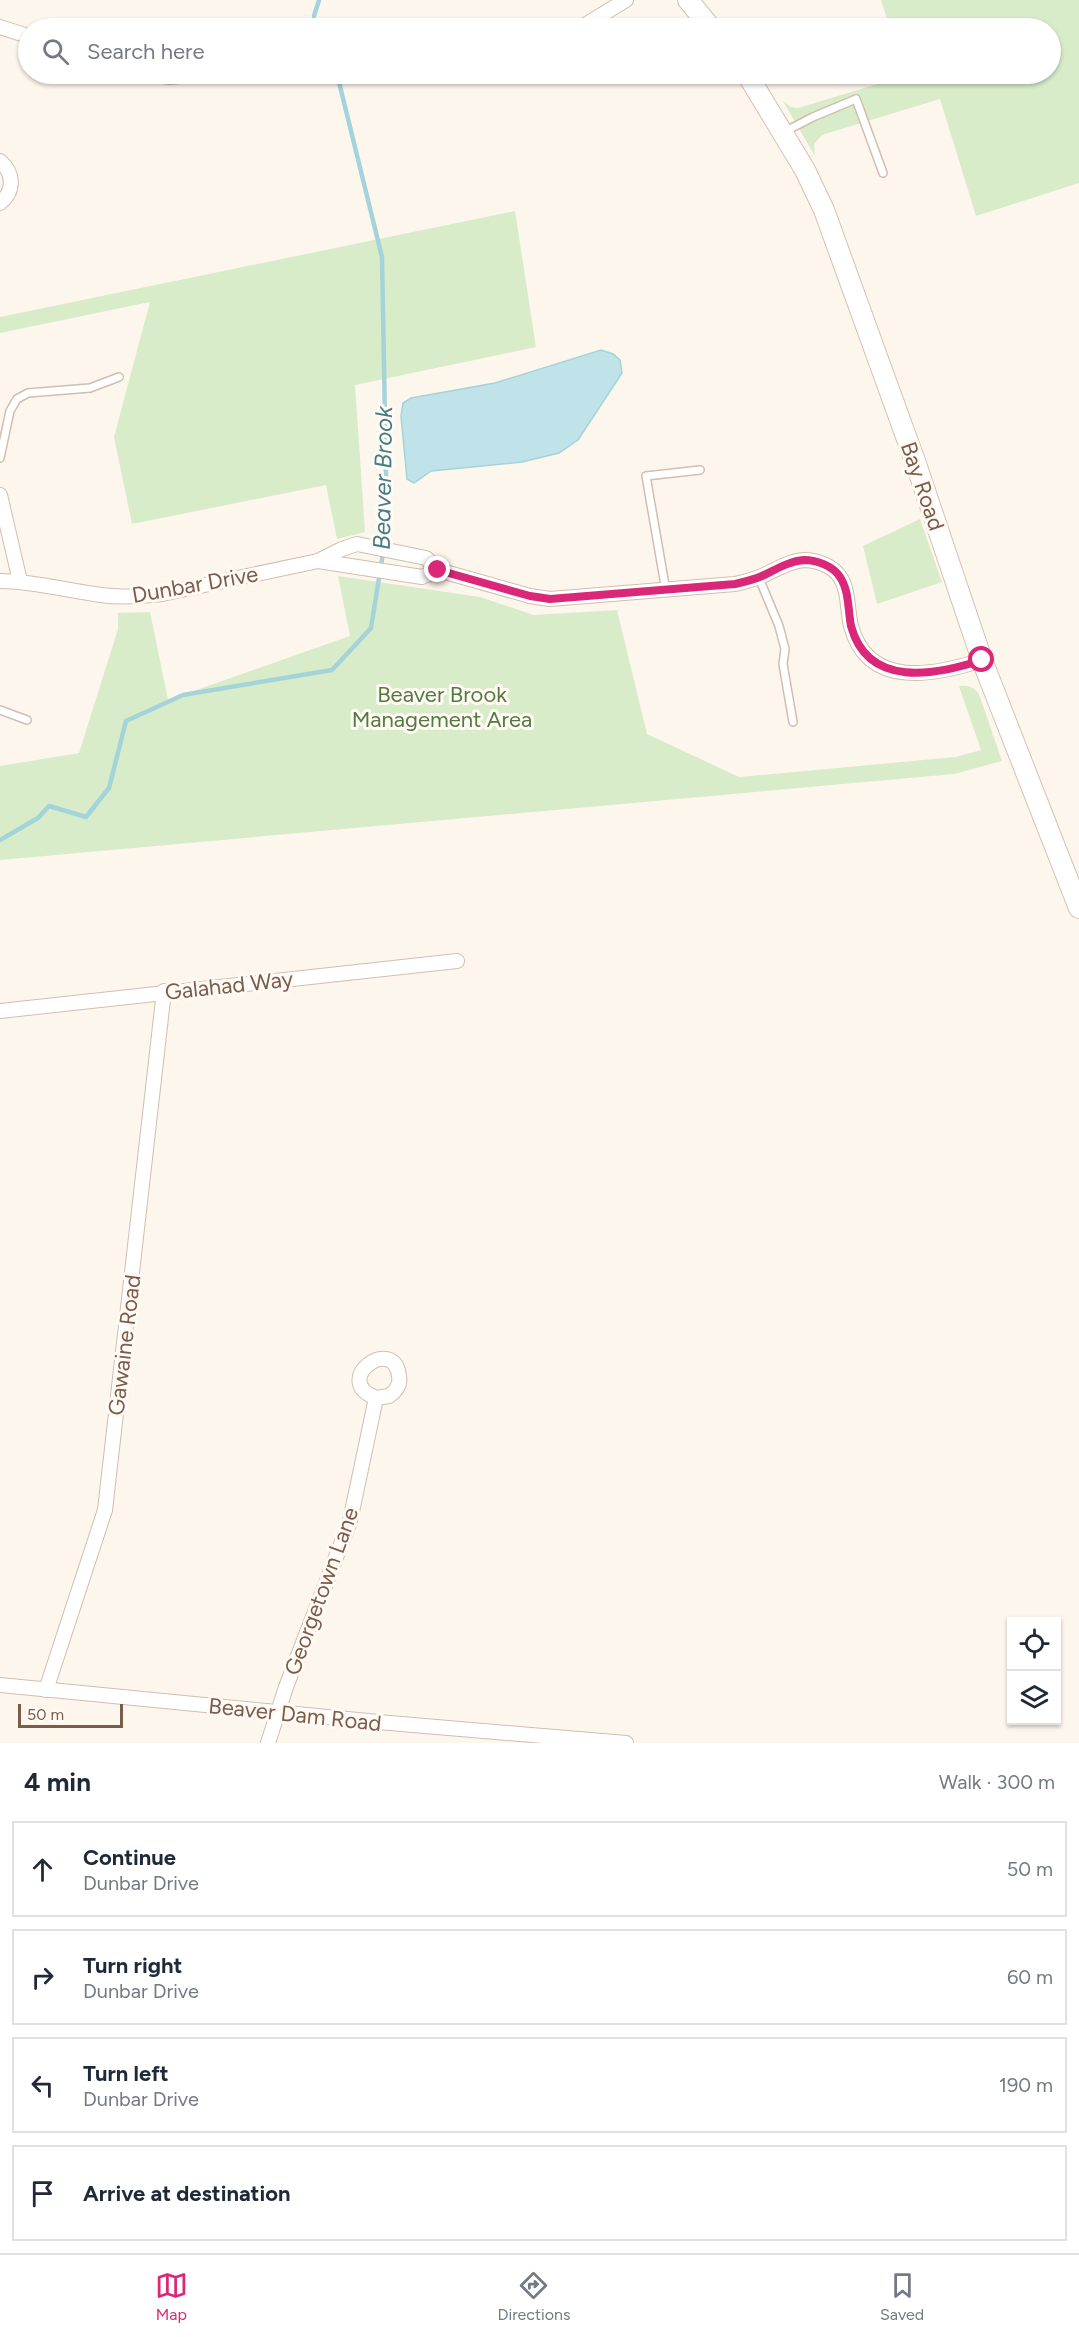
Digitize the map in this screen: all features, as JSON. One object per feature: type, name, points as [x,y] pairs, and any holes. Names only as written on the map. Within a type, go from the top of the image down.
[{"type":"main road","points":[[688,0],[703,18]]},
{"type":"main road","name":"Bay Road","points":[[753,84],[817,193],[837,243],[982,660],[1079,908]]},
{"type":"street","points":[[596,18],[626,0]]},
{"type":"street","points":[[0,27],[18,33]]},
{"type":"street","points":[[0,161],[7,168],[11,181],[8,194],[0,203]]},
{"type":"street","points":[[0,495],[20,581]]},
{"type":"street","name":"Dunbar Drive","points":[[0,581],[20,581],[103,596],[162,594],[318,561],[357,544],[409,553],[426,558],[438,570],[530,596],[550,599],[735,584],[759,578],[789,563],[804,560],[819,562],[832,569],[841,578],[856,640],[874,662],[891,670],[924,674],[957,668],[982,660]]},
{"type":"street","name":"Dunbar Drive","points":[[318,561],[422,577],[438,570]]},
{"type":"street","name":"Galahad Way","points":[[0,1011],[164,991],[458,961]]},
{"type":"street","name":"Gawaine Road","points":[[46,1690],[106,1503],[164,991]]},
{"type":"street","name":"Georgetown Lane","points":[[268,1743],[277,1713],[350,1521],[376,1398]]},
{"type":"street","name":"Beaver Dam Road","points":[[0,1685],[277,1713],[626,1743]]},
{"type":"lane","points":[[783,132],[856,99],[883,173]]},
{"type":"lane","points":[[0,458],[10,411],[17,399],[28,393],[90,388],[119,377]]},
{"type":"lane","points":[[666,591],[646,476],[700,470]]},
{"type":"lane","points":[[759,578],[779,626],[785,649],[783,664],[793,722]]},
{"type":"lane","points":[[0,710],[27,720]]},
{"type":"green space","points":[[881,0],[1079,0],[1079,183],[976,216],[940,99],[822,135],[814,144],[815,156],[783,101],[791,107],[798,108],[878,84],[1061,84],[1061,18],[887,18]]},
{"type":"green space","points":[[515,211],[536,347],[355,385],[365,532],[337,539],[326,485],[132,524],[114,437],[150,302],[0,333],[0,317]]},
{"type":"green space","points":[[920,519],[942,582],[877,604],[863,546]]},
{"type":"green space","name":"Beaver Brook Management Area","points":[[338,576],[480,597],[534,615],[617,610],[647,734],[739,777],[956,757],[981,750],[959,686],[973,688],[979,694],[1002,761],[954,774],[0,860],[0,766],[79,753],[118,629],[118,613],[150,612],[168,700],[350,636]]},
{"type":"water","points":[[601,350],[613,354],[620,360],[622,373],[578,440],[559,453],[522,462],[431,471],[414,483],[407,479],[401,416],[403,403],[411,398],[495,383]]},
{"type":"waterway","name":"Beaver Brook","points":[[314,16],[319,0]]},
{"type":"waterway","name":"Beaver Brook","points":[[0,840],[38,818],[49,806],[86,817],[109,788],[126,721],[183,695],[332,670],[371,628],[387,528],[382,257],[339,84]]},
{"type":"route","points":[[438,570],[530,596],[570,599],[735,584],[759,578],[789,563],[804,560],[819,562],[832,569],[841,578],[856,640],[874,662],[891,670],[924,674],[957,668],[982,660]]}]
